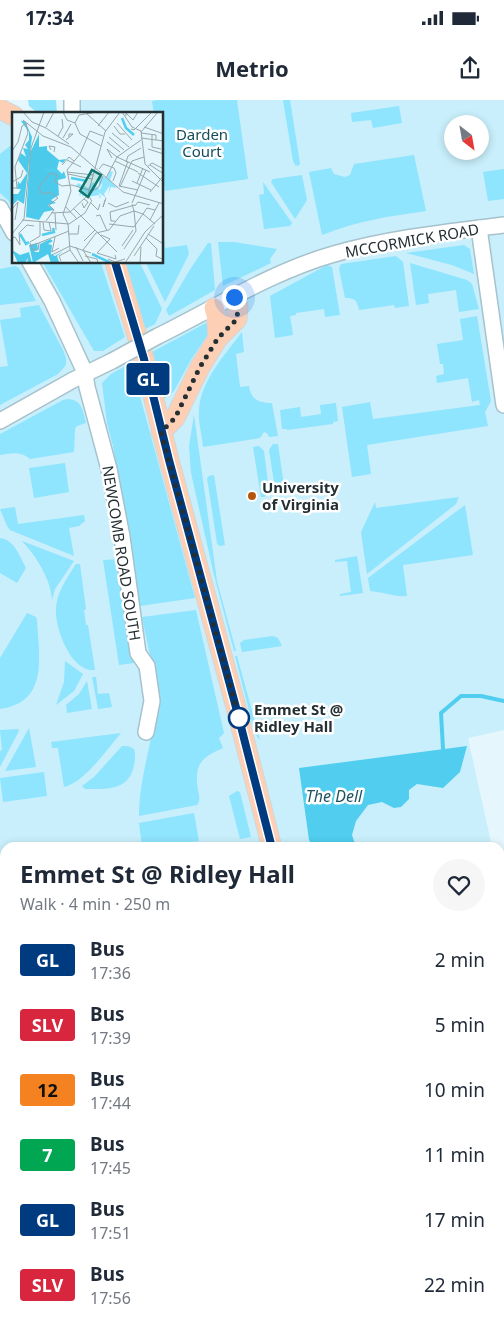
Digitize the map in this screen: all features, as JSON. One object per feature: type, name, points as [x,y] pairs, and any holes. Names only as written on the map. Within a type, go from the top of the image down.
[{"type":"main road","points":[[0,109],[12,115]]},
{"type":"main road","points":[[116,264],[144,359],[161,432],[270,842]]},
{"type":"main road","points":[[161,432],[175,418],[200,367],[218,338],[237,319],[238,306],[234,297]]},
{"type":"main road","points":[[214,308],[218,316],[218,338]]},
{"type":"street","points":[[0,208],[12,229]]},
{"type":"street","name":"MCCORMICK ROAD","points":[[0,421],[85,374],[234,297],[278,276],[333,254],[364,246],[504,225]]},
{"type":"street","points":[[479,228],[504,406]]},
{"type":"street","name":"NEWCOMB ROAD SOUTH","points":[[31,264],[52,301],[85,374],[110,469],[122,537],[138,652],[147,666],[152,701],[146,732]]},
{"type":"shaded area","name":"University of Virginia","points":[[70,100],[504,100],[504,730],[468,738],[491,842],[0,842],[0,111],[12,118],[12,264],[164,264],[164,112],[71,112]]},
{"type":"green space","points":[[28,100],[56,100],[57,112],[36,112],[29,106]]},
{"type":"green space","name":"Darden Court","points":[[237,100],[248,179],[165,191],[164,112],[154,112],[152,101]]},
{"type":"green space","points":[[283,100],[290,100],[300,164],[298,166],[293,161]]},
{"type":"green space","points":[[399,106],[402,123],[373,128],[371,120],[352,122],[351,113]]},
{"type":"green space","points":[[12,145],[12,207],[0,193],[0,154]]},
{"type":"green space","points":[[414,155],[426,211],[361,223],[322,235],[309,172],[331,168],[334,174],[345,177],[350,175],[354,164]]},
{"type":"green space","points":[[504,169],[504,199],[488,201],[483,172]]},
{"type":"green space","points":[[302,175],[307,200],[295,219],[271,182],[273,179]]},
{"type":"green space","points":[[263,182],[292,223],[290,226],[264,229],[259,195],[264,194]]},
{"type":"green space","points":[[164,238],[165,248],[187,245],[189,254],[165,302],[146,264],[164,264]]},
{"type":"green space","points":[[218,242],[234,242],[277,249],[270,259],[271,263],[223,286]]},
{"type":"green space","points":[[208,243],[211,243],[215,290],[169,316],[166,310]]},
{"type":"green space","points":[[464,245],[470,249],[474,274],[452,265],[406,253]]},
{"type":"green space","points":[[396,256],[403,262],[409,306],[395,308],[394,305],[359,310],[355,300],[345,298],[339,269],[341,264]]},
{"type":"green space","points":[[410,263],[467,280],[472,284],[479,309],[459,312],[456,290],[428,294],[429,303],[416,305]]},
{"type":"green space","points":[[44,264],[101,264],[125,337],[103,351],[94,351]]},
{"type":"green space","points":[[125,264],[140,264],[162,309],[155,324],[145,329]]},
{"type":"green space","points":[[327,265],[332,267],[340,315],[325,317],[324,309],[296,313],[296,315],[290,316],[293,335],[275,338],[270,296]]},
{"type":"green space","points":[[15,266],[19,268],[36,301],[0,305],[0,269]]},
{"type":"green space","points":[[39,305],[63,350],[66,365],[58,374],[0,405],[0,367],[8,366],[0,320],[21,317],[20,308]]},
{"type":"green space","points":[[477,316],[491,401],[485,412],[488,426],[367,445],[371,474],[352,477],[342,407],[370,402],[373,419],[480,405],[479,400],[472,402],[468,378],[437,383],[436,376],[444,374],[443,364],[440,364],[437,344],[463,340],[460,319]]},
{"type":"green space","points":[[206,323],[209,327],[208,335],[192,358],[174,391],[164,399],[152,352]]},
{"type":"green space","points":[[242,332],[244,352],[236,354],[240,387],[249,386],[256,400],[272,403],[278,436],[269,437],[264,432],[260,438],[203,447],[199,415],[200,400],[214,369]]},
{"type":"green space","points":[[131,363],[195,598],[140,606],[113,446],[107,423],[102,383],[111,374]]},
{"type":"green space","points":[[68,399],[79,404],[83,410],[86,423],[77,426],[75,429],[74,452],[30,459],[27,456],[12,453],[0,455],[0,434]]},
{"type":"green space","points":[[336,403],[338,421],[333,422],[333,424],[282,429],[280,410],[300,407],[301,417],[321,414],[320,405]]},
{"type":"green space","points":[[194,415],[217,581],[236,651],[234,651],[214,575],[191,473],[189,446]]},
{"type":"green space","points":[[273,444],[278,444],[285,493],[281,494],[275,489],[269,450]]},
{"type":"green space","points":[[259,446],[264,451],[269,490],[265,497],[261,497],[253,447]]},
{"type":"green space","points":[[65,463],[69,492],[34,498],[29,468]]},
{"type":"green space","points":[[214,475],[225,545],[219,546],[207,478]]},
{"type":"green space","points":[[459,497],[456,504],[367,574],[361,532],[375,502],[376,508]]},
{"type":"green space","points":[[465,505],[473,555],[403,565],[407,596],[370,591],[368,578]]},
{"type":"green space","points":[[15,507],[18,524],[84,515],[85,521],[79,526],[69,528],[74,556],[10,530],[0,509]]},
{"type":"green space","points":[[0,538],[13,545],[26,568],[17,583],[0,573]]},
{"type":"green space","points":[[22,541],[74,561],[55,589],[52,600],[49,584],[42,568]]},
{"type":"green space","points":[[357,556],[363,593],[340,596],[340,594],[351,592],[347,561],[335,562],[335,560]]},
{"type":"green space","points":[[121,559],[134,663],[119,665],[103,560]]},
{"type":"green space","points":[[76,564],[80,564],[86,609],[84,610],[86,625],[88,625],[95,670],[86,669],[72,657],[66,648],[56,618],[56,604],[60,592]]},
{"type":"green space","points":[[196,610],[224,733],[219,738],[223,748],[209,755],[200,763],[197,774],[199,800],[197,805],[139,816],[139,803],[156,704],[152,666],[142,617]]},
{"type":"green space","points":[[27,613],[36,617],[37,620],[39,668],[37,680],[25,699],[13,706],[0,709],[0,658]]},
{"type":"green space","points":[[273,636],[278,638],[282,646],[242,652],[240,643],[244,640]]},
{"type":"green space","points":[[235,656],[237,656],[260,740],[255,734]]},
{"type":"green space","points":[[65,661],[83,674],[74,691],[56,705],[64,682]]},
{"type":"green space","points":[[92,677],[96,677],[98,694],[109,693],[112,707],[98,709]]},
{"type":"green space","points":[[87,681],[92,709],[67,713],[66,705],[79,694]]},
{"type":"green space","points":[[29,728],[36,767],[5,771]]},
{"type":"green space","points":[[18,729],[19,731],[0,767],[0,751],[2,750],[0,730]]},
{"type":"green space","points":[[121,733],[88,772],[72,784],[64,787],[58,748],[52,748],[51,742]]},
{"type":"green space","points":[[122,746],[134,749],[135,754],[133,769],[126,781],[114,787],[85,789],[82,786],[94,777]]},
{"type":"green space","points":[[44,772],[47,796],[3,802],[0,778]]},
{"type":"green space","points":[[237,791],[240,792],[251,837],[240,839],[229,796]]},
{"type":"green space","points":[[194,813],[199,841],[141,842],[139,823]]},
{"type":"water","name":"The Dell","points":[[467,746],[460,772],[443,788],[417,784],[409,790],[409,799],[401,807],[394,808],[382,802],[368,805],[356,821],[352,835],[354,842],[310,842],[299,768]]},
{"type":"waterway","points":[[443,749],[441,713],[461,696],[481,696],[504,701]]},
{"type":"bus line","name":"GL","points":[[116,264],[144,359],[270,842]]},
{"type":"place","name":"University of Virginia","points":[[252,496]]},
{"type":"place","name":"Emmet St @ Ridley Hall","points":[[239,718]]},
{"type":"route","points":[[234,297],[238,306],[237,319],[218,338],[191,383],[175,418],[161,432],[239,718]]}]
